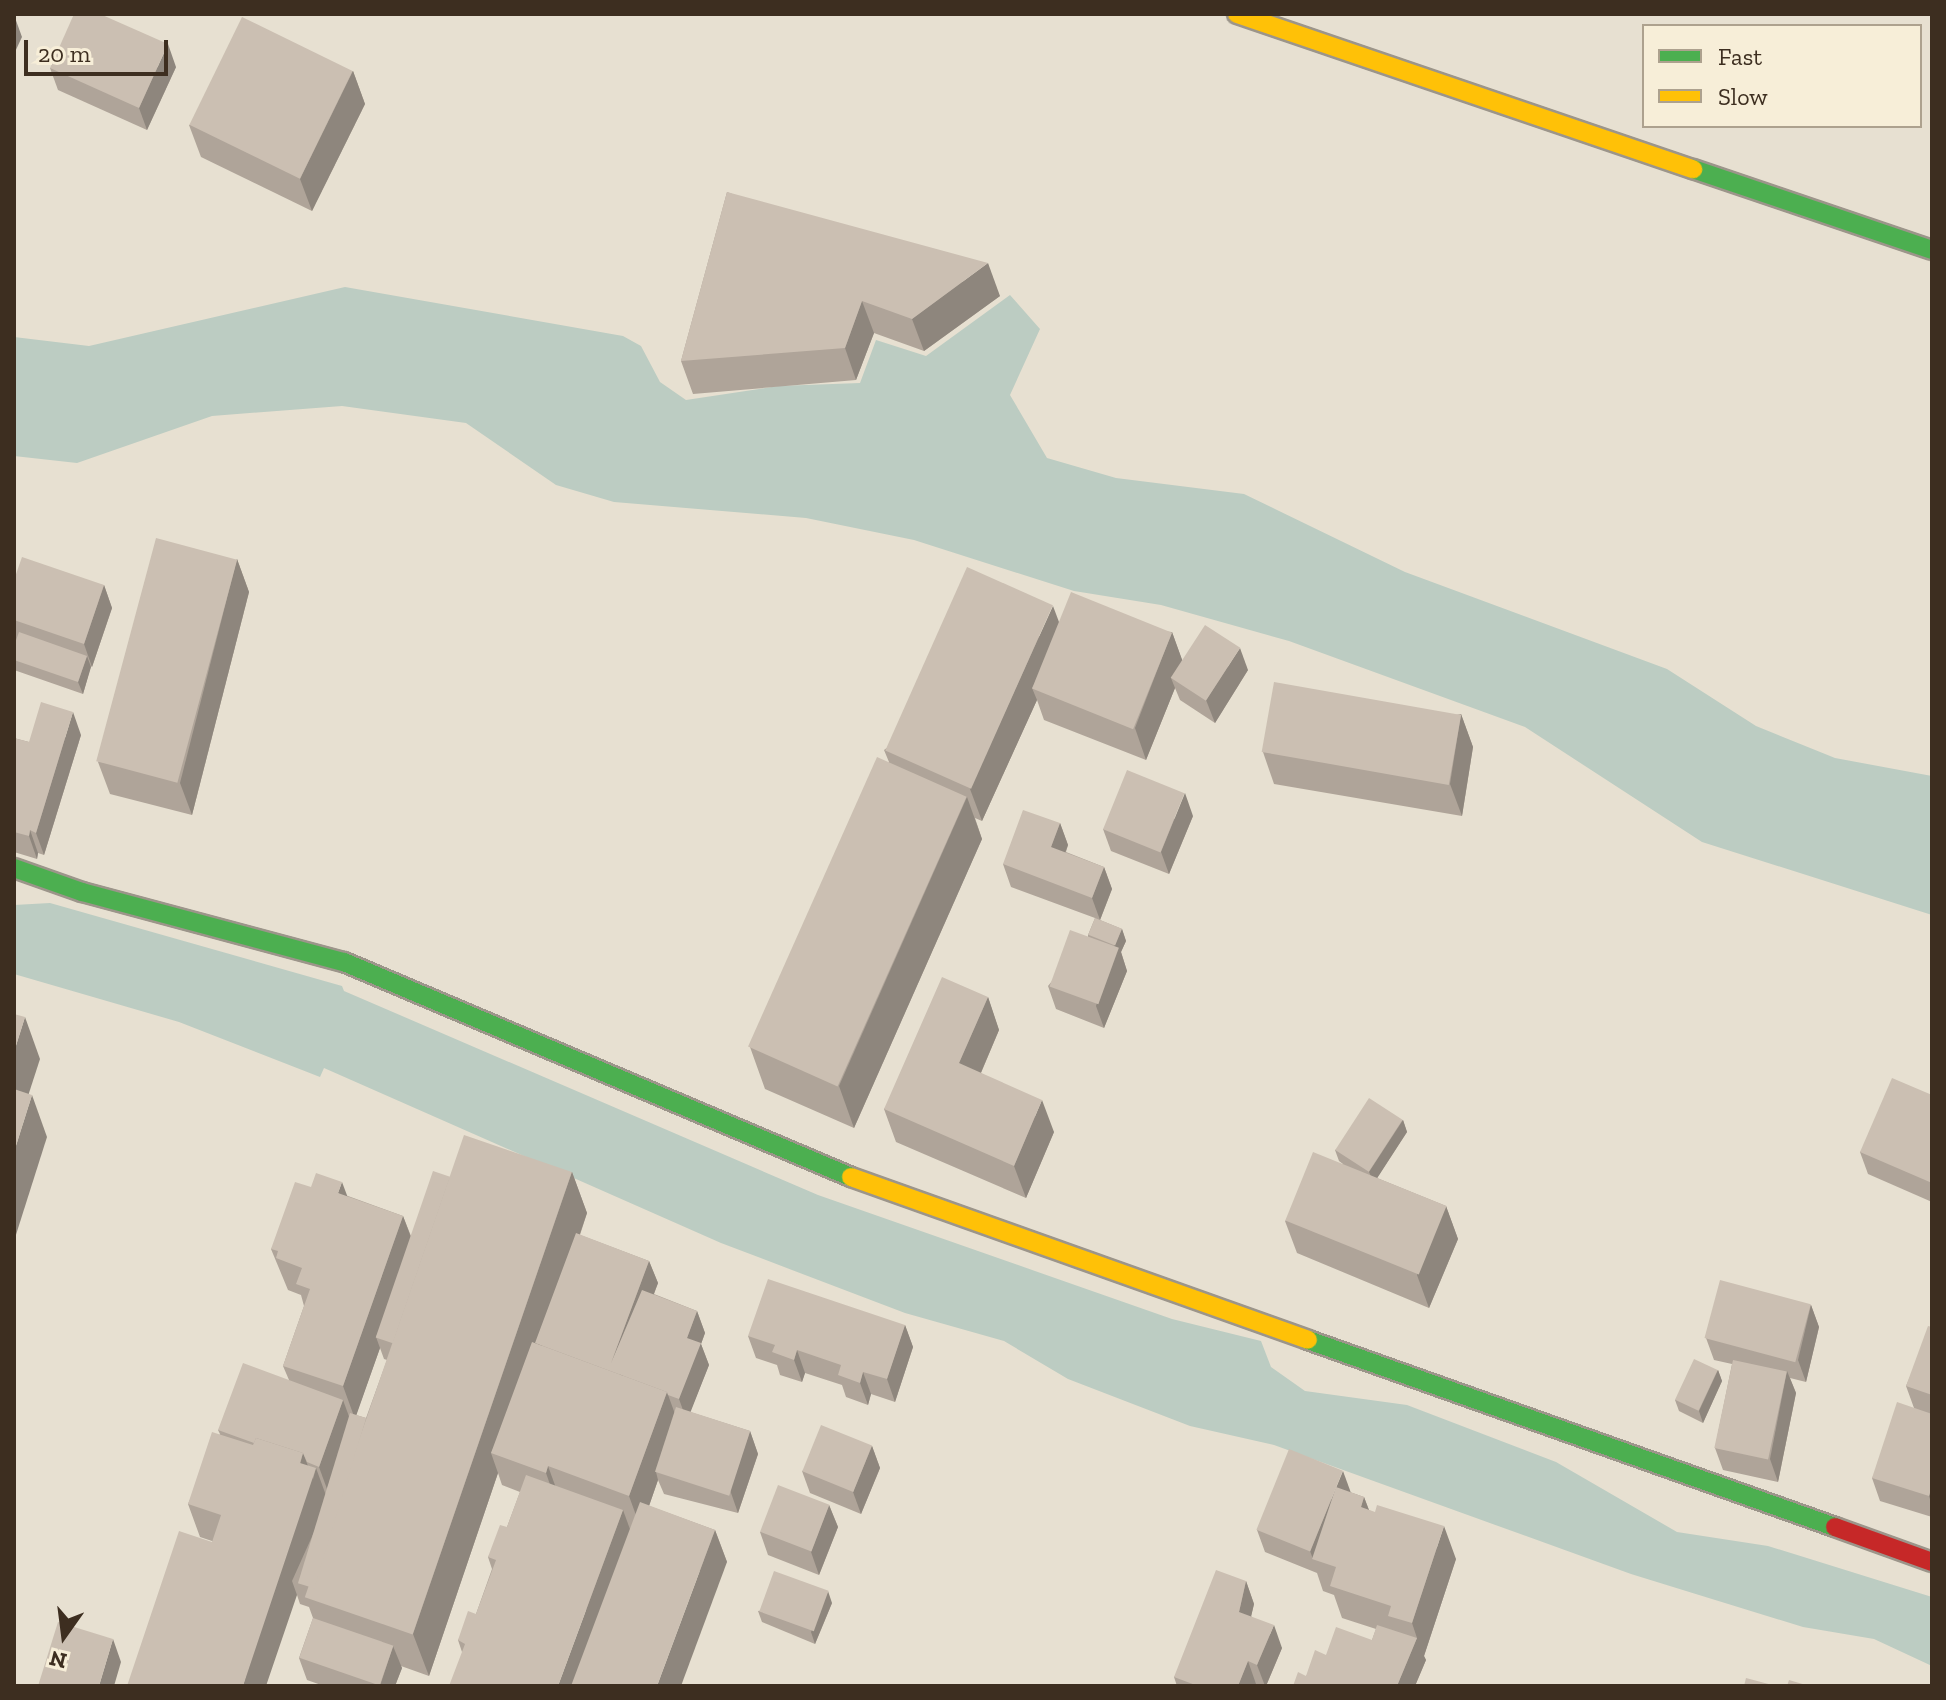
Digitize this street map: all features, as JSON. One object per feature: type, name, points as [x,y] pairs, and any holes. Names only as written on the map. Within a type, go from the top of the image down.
[{"type":"street","points":[[1237,14],[1932,250]]},
{"type":"street","points":[[14,868],[82,892],[344,962],[807,1161],[1932,1562]]},
{"type":"shaded area","points":[[345,287],[623,336],[641,346],[660,382],[686,400],[778,386],[860,383],[876,340],[926,356],[1010,295],[1040,329],[1010,395],[1047,458],[1116,478],[1244,494],[1405,572],[1667,669],[1756,726],[1835,758],[1932,776],[1932,915],[1702,842],[1525,727],[1289,641],[1161,605],[1074,591],[914,540],[806,518],[614,502],[556,485],[466,423],[342,406],[212,416],[77,463],[14,456],[14,337],[89,346]]},
{"type":"shaded area","points":[[50,903],[342,986],[344,991],[818,1195],[1172,1319],[1261,1341],[1271,1367],[1305,1391],[1407,1405],[1556,1462],[1677,1532],[1768,1546],[1932,1597],[1932,1666],[1874,1639],[1803,1627],[1631,1574],[1274,1445],[1190,1426],[1068,1379],[1004,1341],[905,1313],[721,1243],[324,1068],[320,1077],[179,1022],[14,974],[14,905]]},
{"type":"building","points":[[74,14],[100,14],[168,44],[139,108],[50,68]]},
{"type":"building","points":[[242,17],[353,71],[300,179],[189,125]]},
{"type":"building","points":[[727,192],[988,263],[912,319],[862,301],[845,348],[681,361]]},
{"type":"building","points":[[156,538],[237,560],[177,783],[96,761]]},
{"type":"building","points":[[22,557],[104,585],[84,644],[14,620],[14,580]]},
{"type":"building","points":[[967,567],[1053,605],[971,789],[885,751]]},
{"type":"building","points":[[1071,592],[1172,633],[1133,729],[1032,688]]},
{"type":"building","points":[[1205,625],[1240,648],[1206,701],[1171,678]]},
{"type":"building","points":[[19,632],[87,656],[78,682],[14,660],[14,646]]},
{"type":"building","points":[[1274,682],[1461,715],[1449,785],[1262,752]]},
{"type":"building","points":[[41,702],[73,712],[36,833],[30,830],[29,836],[14,832],[14,738],[29,742]]},
{"type":"building","points":[[877,757],[967,797],[838,1086],[748,1047]]},
{"type":"building","points":[[1127,770],[1184,793],[1161,853],[1103,829]]},
{"type":"building","points":[[1023,810],[1060,823],[1051,847],[1104,867],[1092,898],[1003,864]]},
{"type":"building","points":[[1095,918],[1122,929],[1115,946],[1088,935]]},
{"type":"building","points":[[1070,930],[1119,948],[1098,1004],[1049,986]]},
{"type":"building","points":[[942,977],[988,997],[959,1063],[1042,1100],[1014,1166],[884,1109]]},
{"type":"building","points":[[14,1014],[25,1017],[14,1052]]},
{"type":"building","points":[[1892,1078],[1932,1095],[1932,1183],[1860,1152]]},
{"type":"building","points":[[14,1089],[32,1095],[14,1152]]},
{"type":"building","points":[[1369,1098],[1403,1120],[1369,1172],[1335,1150]]},
{"type":"building","points":[[464,1135],[572,1172],[413,1634],[305,1597]]},
{"type":"building","points":[[1313,1152],[1447,1206],[1419,1275],[1285,1221]]},
{"type":"building","points":[[433,1171],[450,1177],[393,1343],[376,1337]]},
{"type":"building","points":[[316,1173],[342,1182],[338,1193],[403,1216],[343,1386],[283,1366],[310,1289],[296,1284],[302,1268],[276,1258],[278,1251],[271,1249],[295,1182],[311,1187]]},
{"type":"building","points":[[576,1233],[649,1261],[611,1363],[642,1290],[697,1311],[687,1338],[701,1343],[679,1399],[535,1343]]},
{"type":"building","points":[[768,1279],[905,1325],[887,1379],[863,1372],[860,1383],[838,1375],[841,1365],[797,1350],[794,1360],[772,1352],[775,1345],[748,1336]]},
{"type":"building","points":[[1720,1280],[1811,1304],[1795,1362],[1704,1338]]},
{"type":"building","points":[[1928,1326],[1932,1327],[1932,1395],[1906,1386]]},
{"type":"building","points":[[532,1342],[667,1392],[629,1496],[548,1466],[546,1473],[491,1453]]},
{"type":"building","points":[[1694,1359],[1718,1370],[1699,1411],[1675,1400]]},
{"type":"building","points":[[1733,1360],[1787,1371],[1768,1459],[1714,1448]]},
{"type":"building","points":[[243,1363],[343,1400],[319,1467],[307,1462],[303,1453],[256,1438],[254,1443],[218,1430]]},
{"type":"building","points":[[1897,1402],[1932,1414],[1932,1486],[1929,1496],[1872,1478]]},
{"type":"building","points":[[676,1407],[750,1431],[729,1496],[655,1472]]},
{"type":"building","points":[[350,1413],[366,1418],[314,1588],[298,1583]]},
{"type":"building","points":[[821,1425],[872,1446],[853,1492],[802,1471]]},
{"type":"building","points":[[212,1432],[253,1445],[256,1438],[303,1453],[300,1463],[316,1468],[243,1686],[127,1686],[179,1531],[212,1542],[221,1515],[188,1504]]},
{"type":"building","points":[[1289,1449],[1343,1471],[1310,1551],[1256,1530]]},
{"type":"building","points":[[526,1475],[623,1510],[558,1686],[449,1686],[465,1644],[458,1640],[468,1611],[476,1614],[496,1560],[488,1557],[500,1525],[507,1527]]},
{"type":"building","points":[[778,1485],[829,1505],[811,1551],[760,1532]]},
{"type":"building","points":[[1336,1487],[1364,1497],[1361,1507],[1375,1512],[1377,1505],[1444,1526],[1412,1623],[1388,1616],[1391,1606],[1330,1586],[1336,1567],[1312,1559]]},
{"type":"building","points":[[640,1502],[715,1530],[657,1686],[571,1686]]},
{"type":"building","points":[[1216,1570],[1246,1581],[1239,1612],[1274,1625],[1257,1665],[1248,1661],[1238,1686],[1198,1686],[1174,1677]]},
{"type":"building","points":[[774,1571],[829,1591],[814,1631],[759,1611]]},
{"type":"building","points":[[313,1618],[393,1646],[380,1685],[299,1658]]},
{"type":"building","points":[[58,1622],[113,1639],[99,1686],[38,1686]]},
{"type":"building","points":[[1377,1625],[1417,1638],[1397,1686],[1293,1686],[1298,1672],[1306,1676],[1315,1650],[1326,1655],[1336,1627],[1372,1640]]},
{"type":"building","points":[[1746,1678],[1776,1686],[1744,1686]]},
{"type":"building","points":[[1789,1680],[1806,1685],[1806,1686],[1787,1686]]},
{"type":"traffic: fast","points":[[1693,169],[1932,250]]},
{"type":"traffic: fast","points":[[14,868],[82,892],[344,962],[851,1177]]},
{"type":"traffic: fast","points":[[1308,1340],[1835,1527]]},
{"type":"traffic: slow","points":[[1237,14],[1693,169]]},
{"type":"traffic: slow","points":[[851,1177],[1308,1340]]},
{"type":"traffic: jam","points":[[1835,1527],[1932,1562]]}]
